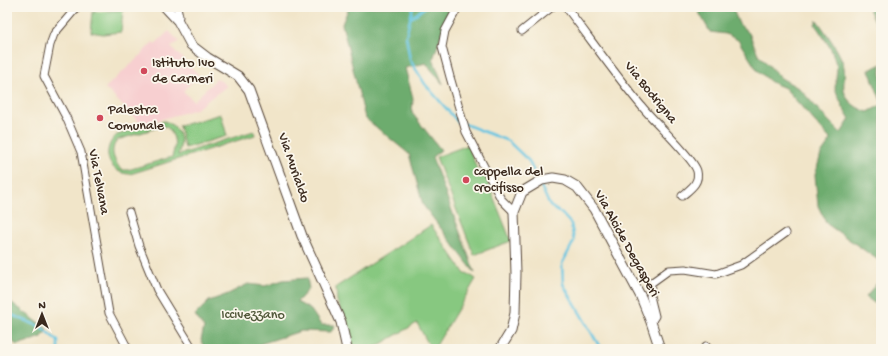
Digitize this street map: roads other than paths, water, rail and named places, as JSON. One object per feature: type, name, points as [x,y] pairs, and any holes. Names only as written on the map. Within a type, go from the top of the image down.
[{"type":"street","name":"Via Telvana","points":[[77,7],[54,34],[50,45],[44,76],[66,117],[81,152],[109,313],[128,349]]},
{"type":"street","name":"Via Murialdo","points":[[165,7],[178,21],[191,45],[208,58],[238,76],[249,90],[302,236],[341,322],[347,349]]},
{"type":"street","name":"Via Murialdo","points":[[177,7],[179,16],[178,21]]},
{"type":"street","points":[[458,7],[445,31],[442,47],[461,118],[466,132],[500,199],[514,212]]},
{"type":"street","points":[[522,31],[552,7]]},
{"type":"street","name":"Via Bodrigna","points":[[566,7],[643,108],[697,170],[698,179],[693,187],[682,196]]},
{"type":"street","name":"Via Alcide Degasperi","points":[[500,349],[511,331],[515,313],[516,273],[514,212],[522,192],[542,180],[553,178],[566,180],[577,187],[594,209],[641,297],[660,349]]},
{"type":"street","name":"Via Telvana","points":[[129,212],[139,246],[157,290],[193,349]]},
{"type":"street","name":"Via Alcide Degasperi","points":[[651,322],[655,316],[650,296],[651,283],[669,270],[685,269],[716,274],[741,265],[786,233]]},
{"type":"waterway","points":[[413,7],[406,36],[410,60],[425,84],[457,121],[508,141],[529,161],[537,179]]},
{"type":"waterway","points":[[411,18],[425,7]]},
{"type":"waterway","points":[[540,184],[550,206],[562,214],[571,224],[574,241],[562,264],[563,284],[601,349]]},
{"type":"waterway","points":[[7,313],[41,327],[58,341],[58,349]]},
{"type":"place","name":"Istituto Ivo de Carneri","points":[[144,71]]},
{"type":"place","name":"Palestra Comunale","points":[[100,118]]},
{"type":"place","name":"cappella del crocifisso","points":[[466,180]]},
{"type":"park label","name":"Iccivezzano","points":[[253,315]]}]
